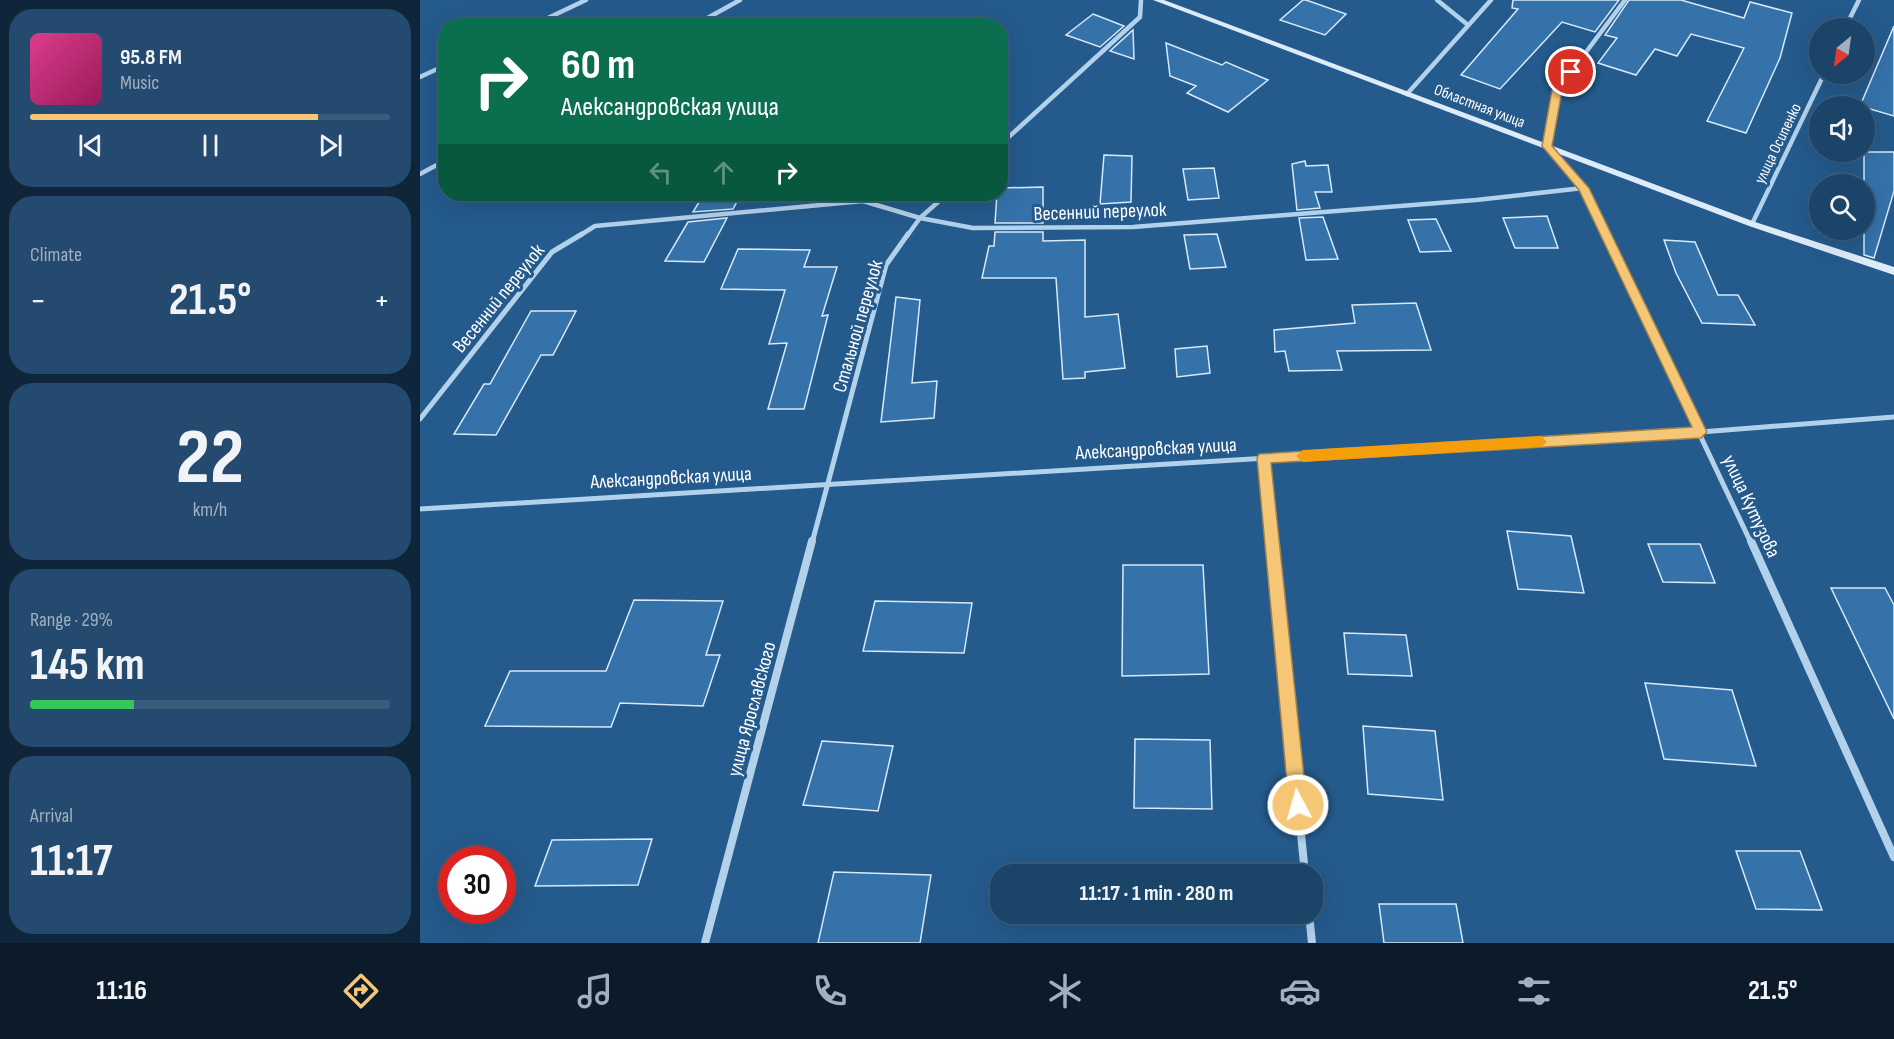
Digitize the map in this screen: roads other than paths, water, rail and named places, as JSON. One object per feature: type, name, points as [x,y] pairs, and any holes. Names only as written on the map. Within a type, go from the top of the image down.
[{"type":"main road","name":"Областная улица","points":[[1157,0],[1752,224],[1894,271]]},
{"type":"street","points":[[548,18],[586,0]]},
{"type":"street","points":[[707,18],[740,0]]},
{"type":"street","points":[[1008,138],[1140,17],[1141,0]]},
{"type":"street","points":[[1437,0],[1468,25]]},
{"type":"street","points":[[1407,94],[1491,0]]},
{"type":"street","points":[[1547,146],[1557,90],[1625,0]]},
{"type":"street","points":[[1850,18],[1859,0]]},
{"type":"street","points":[[420,77],[438,69]]},
{"type":"street","name":"улица Осипенко","points":[[1752,224],[1819,84]]},
{"type":"street","name":"улица Кутузова","points":[[1547,146],[1583,188],[1701,432],[1894,857]]},
{"type":"street","points":[[420,174],[438,164]]},
{"type":"street","name":"Весенний переулок","points":[[420,419],[552,252],[596,226],[863,201],[920,218],[973,228],[1132,227],[1476,200],[1583,188]]},
{"type":"street","name":"Стальной переулок","points":[[829,484],[886,265],[920,218],[939,201]]},
{"type":"street","name":"Александровская улица","points":[[420,509],[1701,432],[1894,417]]},
{"type":"street","points":[[1264,458],[1304,864]]},
{"type":"street","name":"улица Ярославского","points":[[705,943],[829,484]]},
{"type":"street","points":[[1310,924],[1312,943]]}]
